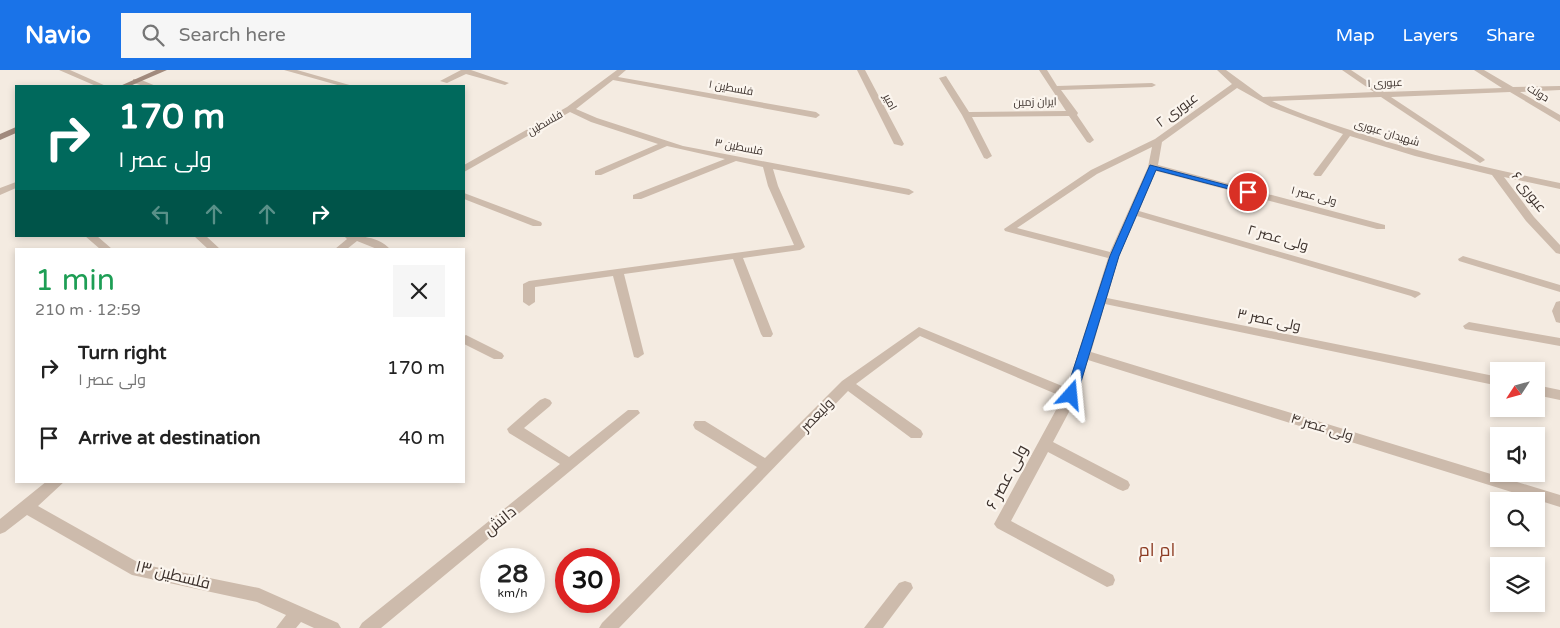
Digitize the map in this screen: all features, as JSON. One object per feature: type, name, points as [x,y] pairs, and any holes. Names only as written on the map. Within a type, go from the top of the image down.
[{"type":"main road","points":[[126,85],[163,70]]},
{"type":"main road","points":[[0,137],[15,130]]},
{"type":"street","points":[[63,70],[100,85]]},
{"type":"street","points":[[288,70],[345,85]]},
{"type":"street","points":[[444,81],[466,70],[504,83]]},
{"type":"street","name":"فلسطین","points":[[465,168],[570,109],[622,70]]},
{"type":"street","name":"امیر","points":[[861,70],[899,144]]},
{"type":"street","name":"ایران زمین","points":[[1043,70],[1074,113]]},
{"type":"street","name":"شهیدان عبوری","points":[[1221,70],[1236,85],[1293,115],[1428,157],[1560,186]]},
{"type":"street","points":[[1346,70],[1480,160]]},
{"type":"street","name":"دولت","points":[[1478,70],[1560,119]]},
{"type":"street","name":"فلسطین ۱","points":[[613,78],[816,115]]},
{"type":"street","points":[[943,78],[966,115],[987,156]]},
{"type":"street","points":[[136,81],[149,85]]},
{"type":"street","name":"ایران زمین","points":[[1056,88],[1152,85]]},
{"type":"street","name":"عبوری ۲","points":[[1071,395],[1114,256],[1153,167],[1158,141],[1236,85]]},
{"type":"street","name":"عبوری ۱","points":[[1260,99],[1560,88]]},
{"type":"street","name":"فلسطین ۳","points":[[570,109],[594,120],[668,143],[909,192]]},
{"type":"street","points":[[1074,113],[1090,140]]},
{"type":"street","name":"ایران زمین","points":[[966,115],[1074,113]]},
{"type":"street","points":[[1318,174],[1348,133]]},
{"type":"street","points":[[1114,256],[1009,229],[1094,172],[1158,141]]},
{"type":"street","points":[[598,173],[668,143]]},
{"type":"street","points":[[637,197],[736,158]]},
{"type":"street","points":[[529,302],[529,284],[800,247],[773,186],[767,164]]},
{"type":"street","name":"ولی عصر ۱","points":[[1153,167],[1381,227]]},
{"type":"street","name":"عبوری ۶","points":[[1496,173],[1530,219],[1560,251]]},
{"type":"street","points":[[0,192],[15,185]]},
{"type":"street","points":[[465,196],[536,224]]},
{"type":"street","name":"ولی عصر ۲","points":[[1133,212],[1415,294]]},
{"type":"street","points":[[91,237],[106,248]]},
{"type":"street","points":[[200,237],[214,248]]},
{"type":"street","points":[[341,248],[353,237],[375,243],[383,248]]},
{"type":"street","points":[[736,256],[768,334]]},
{"type":"street","points":[[1463,259],[1560,289]]},
{"type":"street","points":[[618,272],[638,354]]},
{"type":"street","name":"ولی عصر ۳","points":[[1101,300],[1490,380]]},
{"type":"street","points":[[1560,305],[1558,311],[1560,319]]},
{"type":"street","points":[[1469,326],[1560,342]]},
{"type":"street","name":"ولیعصر","points":[[608,628],[848,384],[919,331],[1071,395]]},
{"type":"street","points":[[465,340],[498,356]]},
{"type":"street","name":"ولی عصر ۴","points":[[1084,354],[1560,501]]},
{"type":"street","points":[[848,384],[916,434]]},
{"type":"street","points":[[1545,392],[1560,395]]},
{"type":"street","name":"ولی عصر ۶","points":[[1071,395],[1002,524],[1107,580]]},
{"type":"street","points":[[545,404],[514,429],[570,464]]},
{"type":"street","name":"دانش","points":[[368,628],[632,413]]},
{"type":"street","points":[[700,425],[767,466]]},
{"type":"street","points":[[1045,444],[1123,485]]},
{"type":"street","points":[[0,528],[56,483]]},
{"type":"street","name":"فلسطین ۱۳","points":[[27,507],[138,570],[260,595],[332,628]]},
{"type":"street","points":[[873,628],[905,588]]},
{"type":"street","points":[[285,628],[299,613]]},
{"type":"district","name":"ام ام","points":[[1157,550]]},
{"type":"route","points":[[1071,395],[1114,256],[1153,167],[1248,192]]}]
